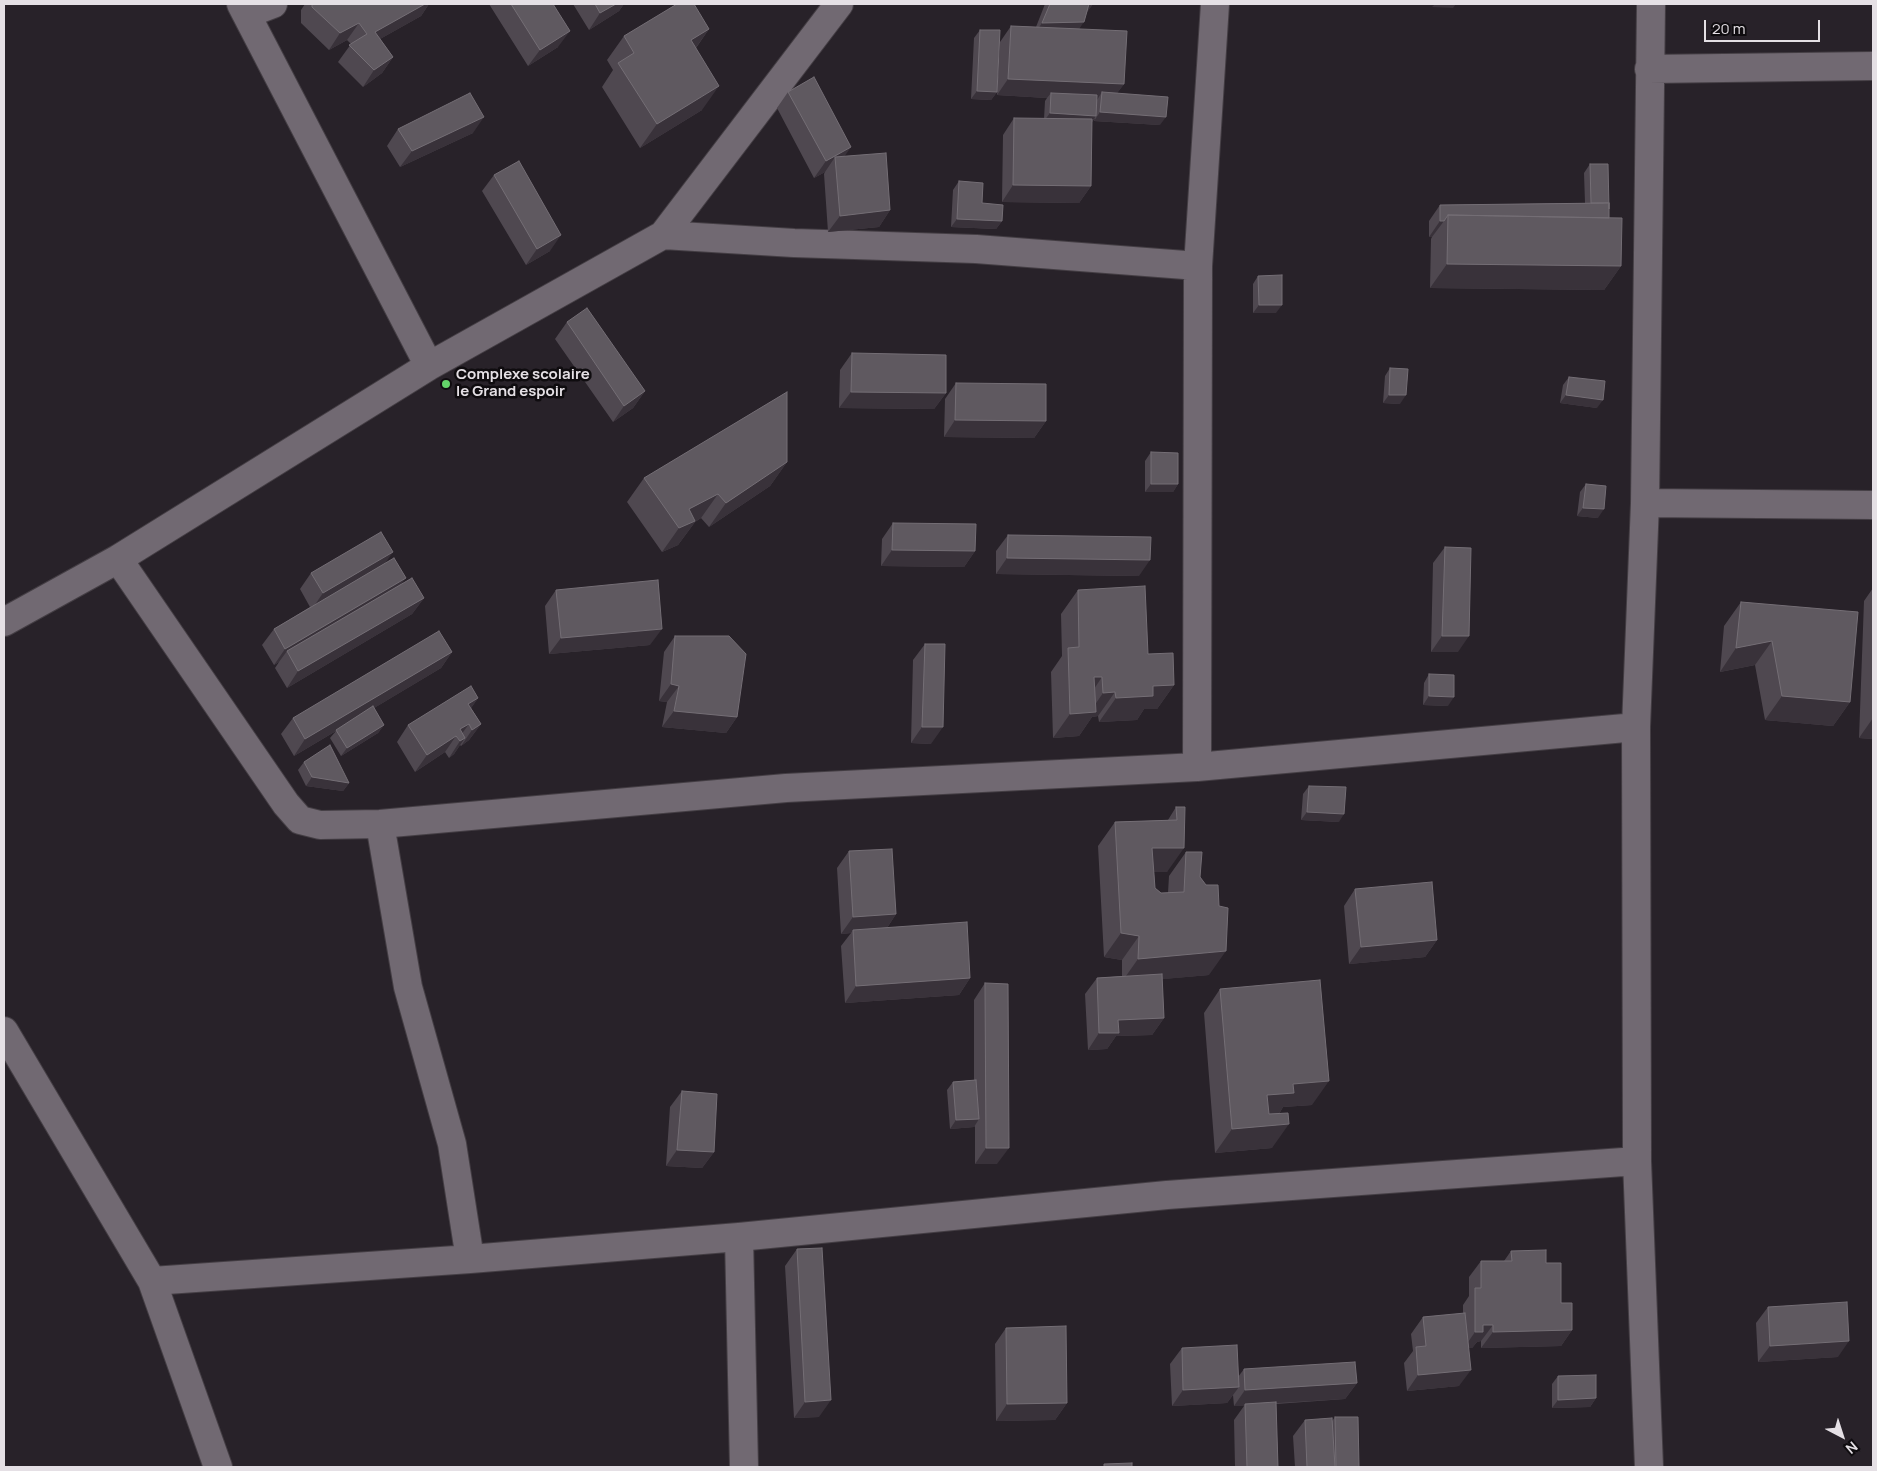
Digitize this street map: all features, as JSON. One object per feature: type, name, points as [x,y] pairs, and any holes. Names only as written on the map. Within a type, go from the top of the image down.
[{"type":"street","points":[[273,4],[244,9],[429,366]]},
{"type":"street","points":[[4,622],[118,559],[429,366],[663,235],[839,4]]},
{"type":"street","points":[[1198,767],[1198,266],[1215,4]]},
{"type":"street","points":[[1649,1467],[1637,1161],[1636,727],[1645,503],[1651,4]]},
{"type":"street","points":[[1649,68],[1873,66]]},
{"type":"street","points":[[663,235],[794,243],[976,248],[1198,266]]},
{"type":"street","points":[[1645,503],[1873,505]]},
{"type":"street","points":[[118,559],[286,804],[300,820],[320,825],[380,824],[786,788],[1198,767],[1636,727]]},
{"type":"street","points":[[380,824],[408,987],[452,1144],[470,1259]]},
{"type":"street","points":[[4,1031],[152,1280],[218,1467]]},
{"type":"street","points":[[152,1280],[470,1259],[739,1237],[1167,1195],[1637,1161]]},
{"type":"street","points":[[739,1237],[744,1467]]},
{"type":"building","points":[[312,4],[425,4],[375,32],[393,57],[374,70],[349,45],[367,34],[359,23],[340,33],[312,7]]},
{"type":"building","points":[[511,4],[553,4],[570,31],[540,50]]},
{"type":"building","points":[[595,4],[616,4],[600,13]]},
{"type":"building","points":[[677,4],[694,4],[709,29],[691,40],[719,86],[657,124],[618,63],[634,53],[624,36]]},
{"type":"building","points":[[1050,4],[1089,4],[1084,22],[1042,23]]},
{"type":"building","points":[[1011,26],[1127,31],[1124,84],[1008,79]]},
{"type":"building","points":[[980,30],[1000,30],[997,92],[977,91]]},
{"type":"building","points":[[814,77],[851,147],[826,161],[788,92]]},
{"type":"building","points":[[1102,92],[1168,97],[1166,117],[1100,112]]},
{"type":"building","points":[[470,93],[484,117],[412,151],[398,129]]},
{"type":"building","points":[[1051,93],[1097,95],[1096,116],[1050,113]]},
{"type":"building","points":[[1014,118],[1092,119],[1091,186],[1013,185]]},
{"type":"building","points":[[886,153],[890,210],[840,216],[835,157]]},
{"type":"building","points":[[519,161],[561,235],[537,249],[494,175]]},
{"type":"building","points":[[1590,164],[1608,164],[1609,203],[1591,203]]},
{"type":"building","points":[[959,181],[983,183],[982,203],[1003,205],[1002,221],[957,219]]},
{"type":"building","points":[[1609,203],[1609,218],[1448,215],[1444,221],[1440,221],[1440,205]]},
{"type":"building","points":[[1448,215],[1622,218],[1621,266],[1447,264]]},
{"type":"building","points":[[1282,275],[1282,305],[1259,305],[1258,276]]},
{"type":"building","points":[[587,308],[645,391],[624,406],[567,322]]},
{"type":"building","points":[[852,353],[946,355],[946,393],[851,392]]},
{"type":"building","points":[[1390,368],[1408,369],[1406,395],[1389,395]]},
{"type":"building","points":[[1569,377],[1605,381],[1603,400],[1566,395]]},
{"type":"building","points":[[956,383],[1046,384],[1046,421],[955,420]]},
{"type":"building","points":[[787,392],[787,462],[726,503],[718,494],[689,509],[695,521],[679,528],[644,478]]},
{"type":"building","points":[[1151,452],[1178,453],[1178,484],[1151,484]]},
{"type":"building","points":[[1586,484],[1606,486],[1604,509],[1583,508]]},
{"type":"building","points":[[893,523],[976,524],[975,551],[892,550]]},
{"type":"building","points":[[381,532],[393,552],[323,593],[311,573]]},
{"type":"building","points":[[1008,535],[1151,537],[1150,560],[1007,558]]},
{"type":"building","points":[[1445,547],[1471,548],[1469,636],[1442,636]]},
{"type":"building","points":[[394,558],[406,578],[285,649],[274,629]]},
{"type":"building","points":[[412,578],[424,598],[298,671],[287,651]]},
{"type":"building","points":[[658,580],[662,629],[561,638],[556,590]]},
{"type":"building","points":[[1145,586],[1148,654],[1173,653],[1174,685],[1153,686],[1153,696],[1116,698],[1115,692],[1103,693],[1102,677],[1094,677],[1096,712],[1070,714],[1068,648],[1079,647],[1078,590]]},
{"type":"building","points":[[1741,602],[1858,612],[1850,702],[1782,696],[1772,641],[1736,648]]},
{"type":"building","points":[[439,631],[452,652],[305,739],[293,718]]},
{"type":"building","points":[[675,636],[729,636],[746,654],[737,717],[674,711],[679,686],[671,684]]},
{"type":"building","points":[[925,644],[945,644],[943,727],[922,727]]},
{"type":"building","points":[[1429,674],[1454,675],[1454,697],[1429,696]]},
{"type":"building","points":[[471,686],[478,698],[468,704],[481,724],[472,730],[469,724],[460,729],[465,738],[460,741],[456,736],[427,755],[408,725]]},
{"type":"building","points":[[373,706],[384,725],[347,748],[336,730]]},
{"type":"building","points":[[330,745],[349,783],[312,777],[304,762]]},
{"type":"building","points":[[1309,786],[1346,787],[1344,814],[1307,812]]},
{"type":"building","points":[[1176,807],[1185,807],[1184,848],[1152,848],[1155,888],[1161,893],[1184,892],[1186,852],[1202,852],[1200,877],[1206,885],[1218,885],[1219,906],[1228,908],[1226,951],[1138,959],[1139,936],[1121,933],[1115,822],[1177,820]]},
{"type":"building","points":[[892,849],[896,914],[853,917],[849,851]]},
{"type":"building","points":[[1432,882],[1437,940],[1361,947],[1355,889]]},
{"type":"building","points":[[967,922],[970,978],[856,986],[853,930]]},
{"type":"building","points":[[1162,974],[1164,1018],[1118,1020],[1119,1033],[1099,1033],[1097,978]]},
{"type":"building","points":[[1320,980],[1329,1081],[1293,1084],[1294,1093],[1267,1095],[1269,1114],[1288,1113],[1289,1124],[1232,1129],[1220,989]]},
{"type":"building","points":[[985,983],[1008,984],[1009,1148],[986,1148]]},
{"type":"building","points":[[976,1080],[979,1119],[956,1120],[953,1082]]},
{"type":"building","points":[[682,1091],[717,1094],[714,1152],[677,1150]]},
{"type":"building","points":[[822,1248],[831,1400],[805,1402],[797,1249]]},
{"type":"building","points":[[1546,1250],[1546,1263],[1561,1263],[1561,1303],[1572,1303],[1572,1330],[1493,1332],[1493,1325],[1483,1325],[1483,1332],[1475,1332],[1475,1288],[1481,1288],[1481,1261],[1512,1261],[1511,1251]]},
{"type":"building","points":[[1847,1302],[1849,1341],[1770,1346],[1768,1307]]},
{"type":"building","points":[[1465,1313],[1471,1370],[1418,1375],[1416,1347],[1426,1346],[1423,1317]]},
{"type":"building","points":[[1066,1326],[1067,1403],[1007,1404],[1006,1328]]},
{"type":"building","points":[[1237,1345],[1239,1387],[1183,1390],[1182,1348]]},
{"type":"building","points":[[1355,1362],[1357,1383],[1245,1390],[1244,1369]]},
{"type":"building","points":[[1596,1375],[1596,1398],[1558,1400],[1558,1376]]},
{"type":"building","points":[[1276,1402],[1278,1467],[1247,1467],[1245,1404]]},
{"type":"building","points":[[1335,1417],[1358,1417],[1359,1467],[1336,1467]]},
{"type":"building","points":[[1332,1418],[1335,1467],[1307,1467],[1305,1420]]},
{"type":"building","points":[[1132,1463],[1132,1467],[1104,1467],[1104,1464]]},
{"type":"place","name":"Complexe scolaire le Grand espoir","points":[[446,384]]}]
